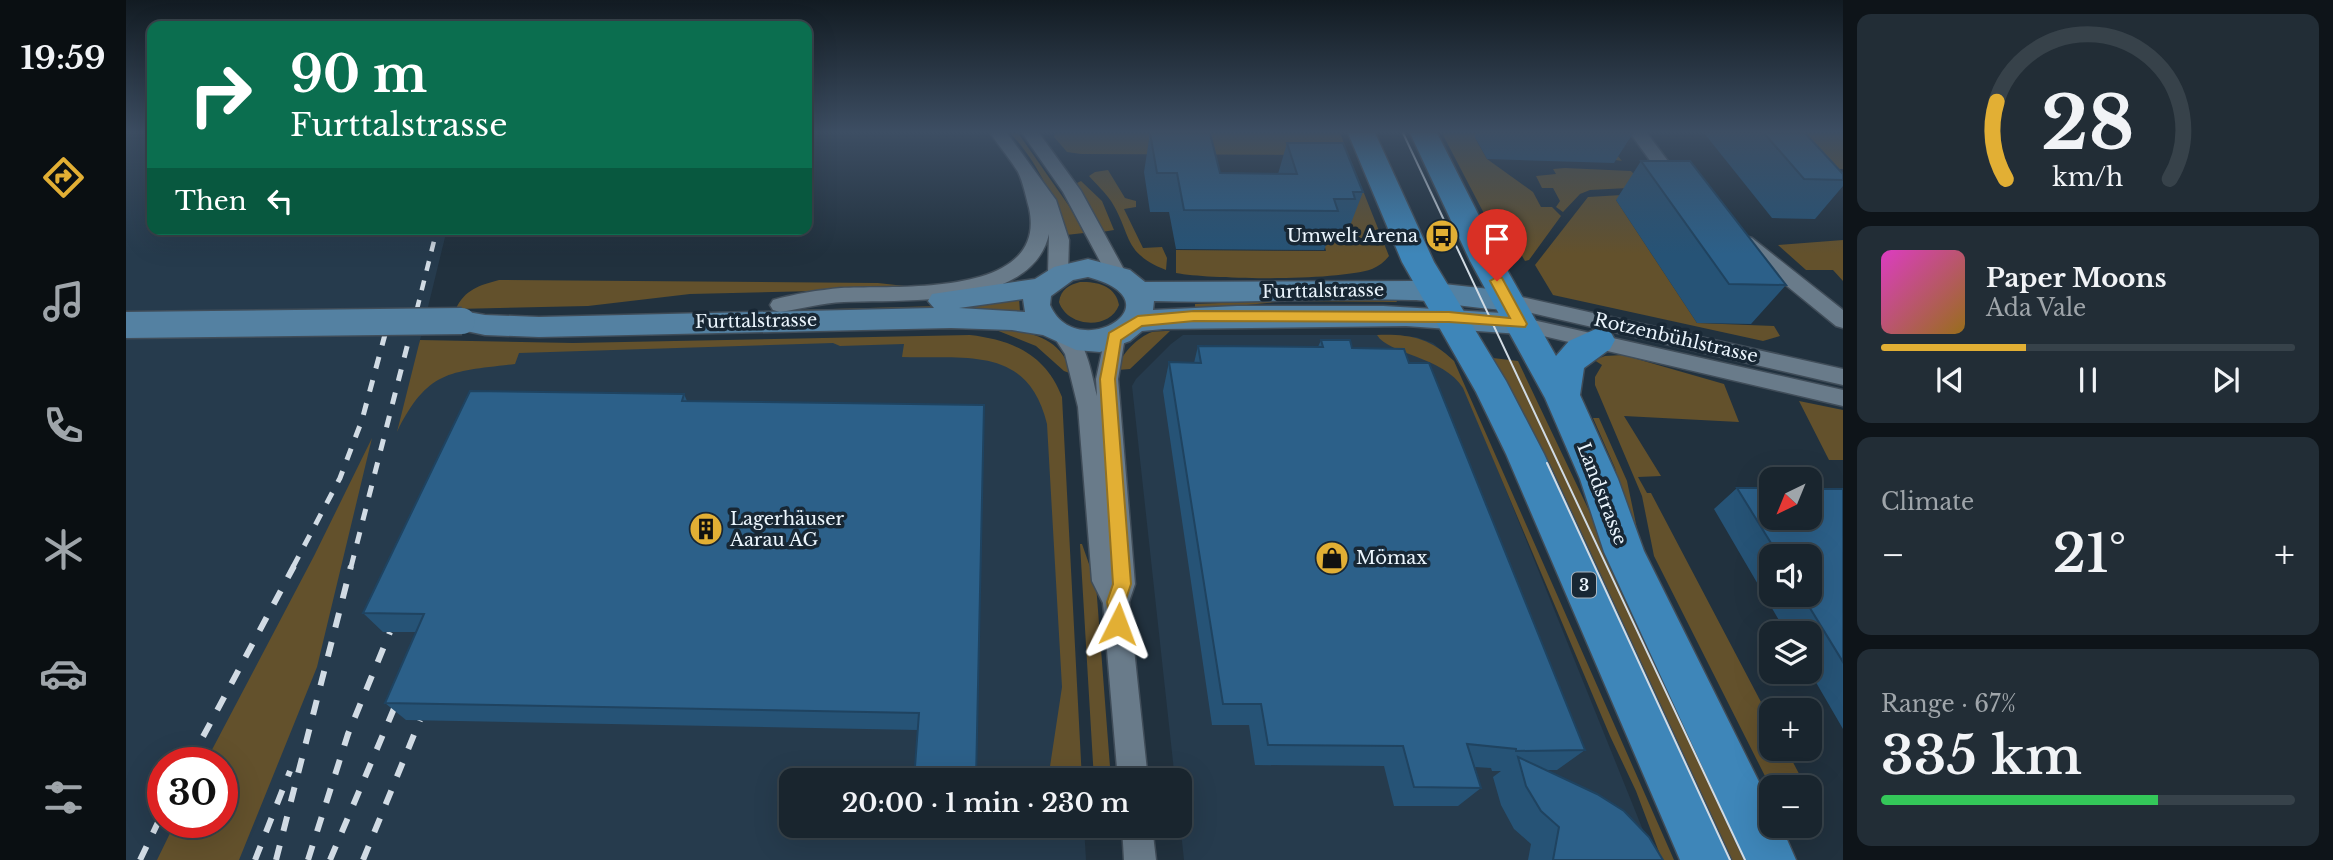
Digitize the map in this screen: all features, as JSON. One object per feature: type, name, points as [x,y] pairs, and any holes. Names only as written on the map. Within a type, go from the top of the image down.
[{"type":"main road","name":"3","points":[[1379,173],[1418,262],[1493,390],[1525,454],[1706,860]]},
{"type":"main road","name":"Landstrasse","points":[[1443,173],[1514,312],[1562,395],[1599,479],[1632,570],[1771,860]]},
{"type":"main road","points":[[1087,268],[1127,283],[1142,311],[1126,329],[1092,340],[1056,330],[1037,306],[1050,280],[1087,268]]},
{"type":"main road","name":"Furttalstrasse","points":[[126,325],[462,321],[540,312],[948,301],[1050,280]]},
{"type":"main road","name":"Furttalstrasse","points":[[1127,283],[1190,294],[1442,304],[1514,312]]},
{"type":"main road","name":"Furttalstrasse","points":[[1126,329],[1219,315],[1442,304]]},
{"type":"main road","name":"Furttalstrasse","points":[[462,321],[485,325],[539,327],[951,317],[1012,320],[1056,330]]},
{"type":"main road","points":[[1562,395],[1566,366],[1582,349],[1598,340]]},
{"type":"street","points":[[780,305],[841,295],[949,290],[1001,277],[1024,261],[1038,240],[1041,222],[1027,173]]},
{"type":"street","points":[[1028,173],[1047,200],[1060,240],[1050,280]]},
{"type":"street","points":[[1059,173],[1127,283]]},
{"type":"street","points":[[1669,173],[1693,201]]},
{"type":"street","points":[[1730,231],[1843,321]]},
{"type":"street","points":[[1787,278],[1843,338]]},
{"type":"street","name":"Rotzenbühlstrasse","points":[[1514,312],[1598,340],[1843,398]]},
{"type":"street","name":"Rotzenbühlstrasse","points":[[1514,312],[1843,377]]},
{"type":"street","points":[[1116,602],[1122,584],[1107,379],[1126,329]]},
{"type":"street","points":[[1056,330],[1075,352],[1089,407],[1105,581],[1116,602],[1132,768]]},
{"type":"street","points":[[1138,838],[1140,860]]},
{"type":"shaded area","points":[[126,173],[147,173],[147,235],[446,235],[419,344],[518,345],[947,337],[1051,375],[1081,768],[779,768],[779,838],[1085,838],[1086,860],[126,860]]},
{"type":"shaded area","points":[[1039,173],[1046,173],[1084,233],[1066,235]]},
{"type":"shaded area","points":[[1093,173],[1110,173],[1125,198],[1136,201],[1136,207],[1124,209],[1143,248],[1162,247],[1167,258],[1166,270],[1152,264],[1135,249],[1111,201],[1089,176]]},
{"type":"shaded area","points":[[1327,173],[1356,173],[1389,256],[1381,264],[1372,269],[1332,276],[1245,278],[1176,273],[1176,250],[1326,251],[1323,239],[1342,239],[1340,232],[1350,232]]},
{"type":"shaded area","points":[[1463,173],[1507,173],[1533,192],[1541,207],[1552,207],[1561,216],[1529,260],[1525,261],[1518,249],[1502,248]]},
{"type":"shaded area","points":[[1633,173],[1646,187],[1590,190],[1580,194],[1563,212],[1556,207],[1560,201],[1553,188],[1542,188],[1536,176]]},
{"type":"shaded area","points":[[1081,181],[1102,201],[1114,230],[1102,232],[1077,183]]},
{"type":"shaded area","points":[[1655,193],[1616,200],[1697,323],[1774,326],[1780,336],[1763,341],[1553,295],[1535,265],[1588,197]]},
{"type":"shaded area","points":[[1843,240],[1843,281],[1833,270],[1806,270],[1778,245]]},
{"type":"shaded area","points":[[499,280],[878,283],[905,286],[902,289],[690,294],[588,306],[456,309],[468,293],[479,286]]},
{"type":"shaded area","points":[[1080,282],[1093,282],[1110,289],[1119,305],[1114,313],[1107,319],[1088,323],[1070,317],[1059,302],[1069,286]]},
{"type":"shaded area","points":[[1394,296],[1397,302],[1286,301],[1195,310],[1195,304]]},
{"type":"shaded area","points":[[1019,298],[1020,312],[557,317],[938,306]]},
{"type":"shaded area","points":[[991,328],[1040,337],[1059,350],[1072,374],[1064,371],[1036,346]]},
{"type":"shaded area","points":[[1170,331],[1130,369],[1118,370],[1122,358],[1141,338],[1152,332]]},
{"type":"shaded area","points":[[970,335],[1014,346],[1037,360],[1047,370],[1062,397],[1081,768],[1050,768],[1062,687],[1047,424],[1038,399],[1025,380],[1010,369],[971,358],[902,357],[904,344],[840,346],[833,343],[519,353],[515,364],[458,372],[431,385],[408,411],[397,432],[420,340],[573,343]]},
{"type":"shaded area","points":[[1183,335],[1383,335],[1416,337],[1433,343],[1454,361],[1655,860],[1184,860],[1182,838],[1192,838],[1192,768],[1174,768],[1132,386],[1171,344]]},
{"type":"shaded area","points":[[1377,335],[1400,335],[1428,342],[1454,361],[1674,860],[1662,860],[1636,791],[1610,736],[1463,388],[1443,369],[1392,347]]},
{"type":"shaded area","points":[[1623,355],[1724,384],[1739,422],[1624,416],[1661,476],[1638,477],[1647,493],[1651,493],[1759,698],[1759,761],[1792,761],[1800,775],[1764,775],[1654,556],[1642,496],[1595,385],[1595,377],[1602,365],[1594,360]]},
{"type":"shaded area","points":[[1493,358],[1518,361],[1755,860],[1719,860]]},
{"type":"shaded area","points":[[1799,401],[1843,410],[1843,460],[1829,460]]},
{"type":"shaded area","points":[[1593,418],[1599,418],[1627,481],[1640,543],[1627,512],[1615,468]]},
{"type":"shaded area","points":[[372,438],[317,667],[239,860],[157,860],[168,838],[238,838],[238,747],[213,747],[314,556]]},
{"type":"shaded area","points":[[1080,544],[1096,584],[1110,768],[1093,768]]},
{"type":"building","points":[[1177,173],[1355,173],[1363,192],[1353,192],[1355,199],[1334,199],[1338,211],[1184,210]]},
{"type":"building","points":[[1650,173],[1699,173],[1786,285],[1729,284]]},
{"type":"building","points":[[1799,173],[1843,174],[1843,180],[1804,179]]},
{"type":"building","name":"Mömax","points":[[1321,340],[1350,340],[1352,348],[1404,349],[1409,363],[1429,363],[1585,750],[1516,751],[1467,744],[1481,788],[1414,787],[1403,746],[1268,745],[1261,704],[1223,704],[1169,362],[1201,363],[1198,346],[1323,347]]},
{"type":"building","name":"Lagerhäuser Aarau AG","points":[[470,391],[684,394],[682,401],[984,405],[976,768],[915,768],[919,713],[385,703],[424,614],[363,613]]},
{"type":"building","points":[[1737,488],[1759,488],[1759,524]]},
{"type":"building","points":[[1822,489],[1843,489],[1843,662],[1822,628],[1822,621],[1818,621],[1809,607],[1822,607],[1822,544],[1772,544],[1763,530],[1822,530]]},
{"type":"building","points":[[1518,757],[1597,794],[1624,811],[1649,837],[1663,860],[1553,860],[1559,827],[1541,811],[1526,786]]},
{"type":"tram line","points":[[1422,173],[1745,860]]},
{"type":"tram line","points":[[1547,463],[1730,860]]},
{"type":"railway","points":[[412,329],[436,235]]},
{"type":"railway","points":[[387,329],[388,323]]},
{"type":"railway","points":[[293,567],[340,478],[362,420],[387,327]]},
{"type":"railway","points":[[351,567],[412,327]]},
{"type":"railway","points":[[198,747],[294,566]]},
{"type":"railway","points":[[276,860],[351,566]]},
{"type":"railway","points":[[308,860],[348,734],[390,632]]},
{"type":"railway","points":[[330,860],[401,692]]},
{"type":"railway","points":[[363,860],[420,720]]},
{"type":"railway","points":[[255,860],[290,771]]},
{"type":"railway","points":[[140,860],[151,838]]},
{"type":"place","name":"Umwelt Arena","points":[[1442,236]]},
{"type":"place","name":"Lagerhäuser Aarau AG","points":[[706,529]]},
{"type":"place","name":"Mömax","points":[[1332,558]]},
{"type":"route","points":[[1118,624],[1116,602],[1122,584],[1107,379],[1115,337],[1138,321],[1219,315],[1449,317],[1520,324],[1497,281]]}]
